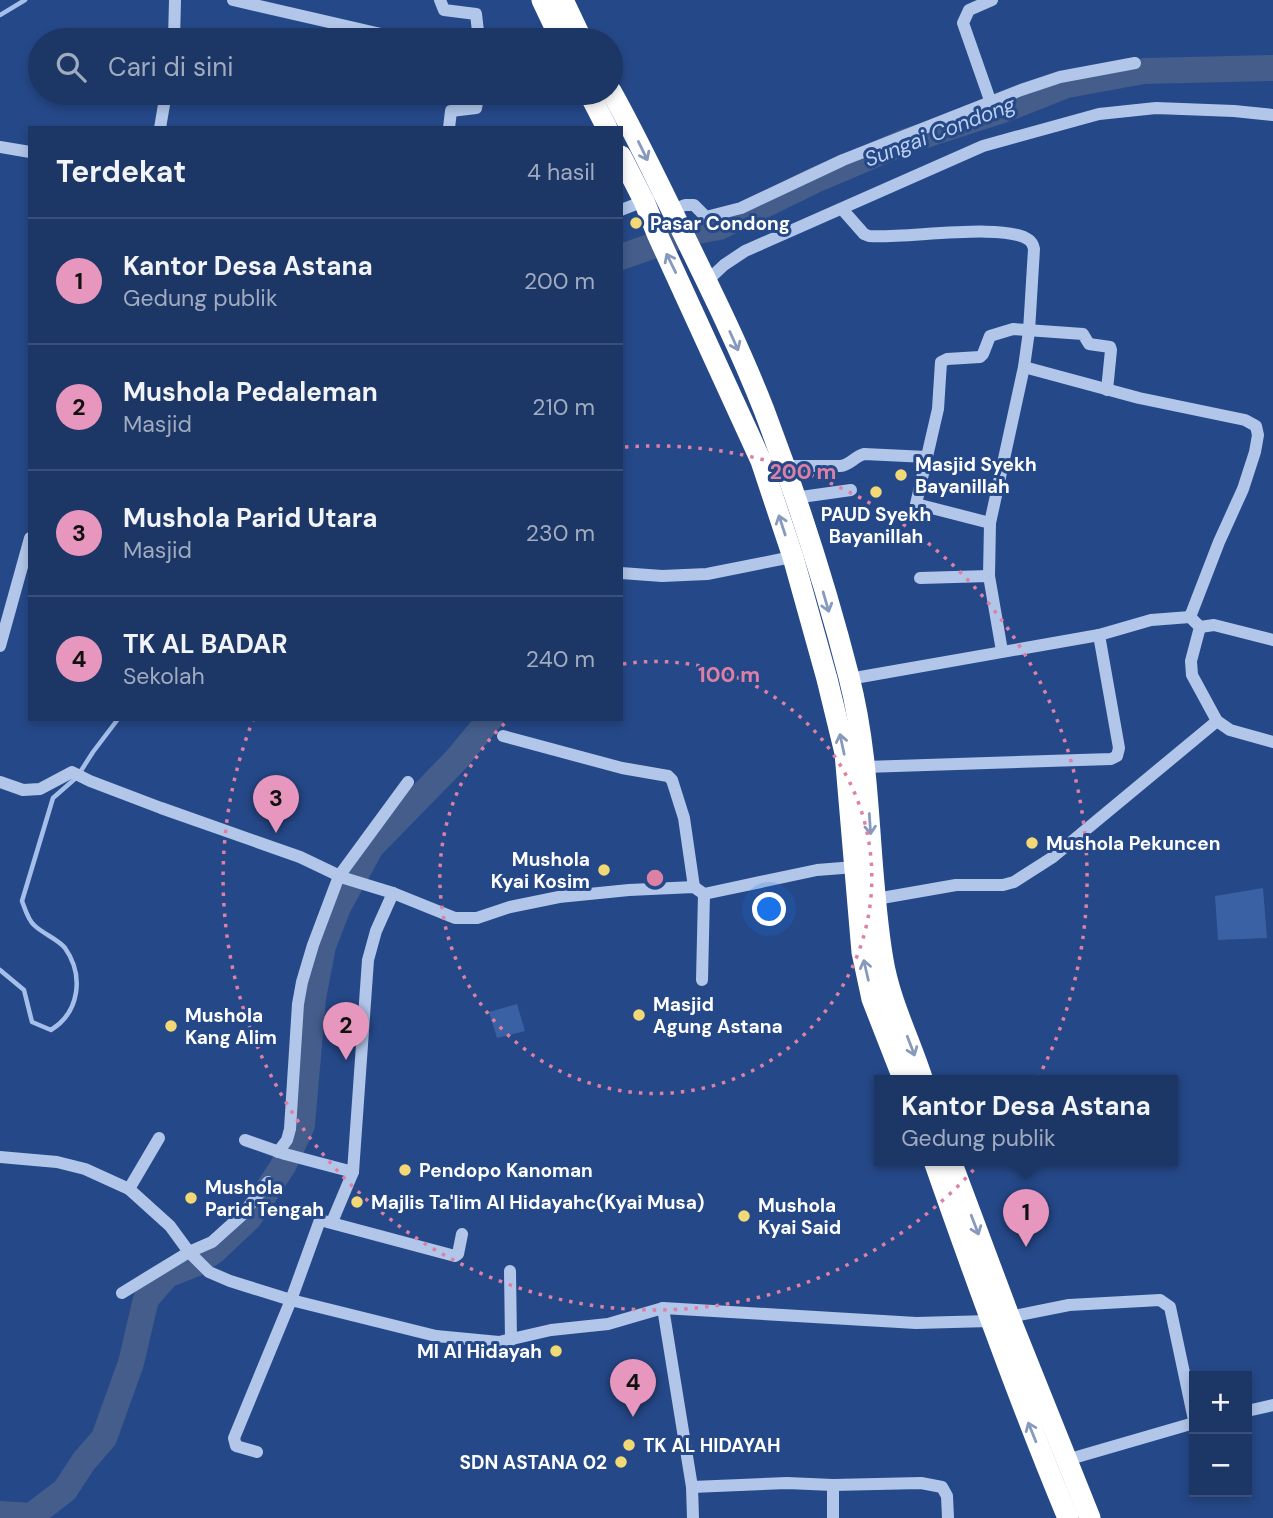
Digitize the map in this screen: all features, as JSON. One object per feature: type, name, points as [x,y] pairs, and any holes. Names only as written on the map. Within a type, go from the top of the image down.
[{"type":"highway","points":[[542,0],[552,28]]},
{"type":"highway","points":[[563,0],[576,28]]},
{"type":"highway","points":[[595,105],[606,126]]},
{"type":"highway","points":[[618,105],[707,280],[763,409],[794,498],[827,679],[845,753],[862,952],[872,999],[902,1075]]},
{"type":"highway","points":[[623,160],[685,291],[803,556],[849,678],[865,767],[883,961],[891,996],[921,1075]]},
{"type":"highway","points":[[936,1166],[1056,1464],[1068,1518]]},
{"type":"highway","points":[[953,1166],[999,1318]]},
{"type":"highway","points":[[1056,1464],[1090,1518]]},
{"type":"street","points":[[174,28],[175,0]]},
{"type":"street","points":[[233,0],[253,2],[358,28]]},
{"type":"street","points":[[440,0],[444,10],[476,14],[478,28]]},
{"type":"street","points":[[991,103],[963,23],[969,10],[992,0]]},
{"type":"street","points":[[676,218],[685,205],[694,205],[703,216],[710,218],[741,208],[843,160],[1060,77],[1135,63]]},
{"type":"street","points":[[160,126],[164,105]]},
{"type":"street","points":[[449,126],[451,111],[475,108],[478,105]]},
{"type":"street","points":[[707,280],[745,251],[983,146],[1099,114],[1156,108],[1273,115]]},
{"type":"street","points":[[0,148],[28,152]]},
{"type":"street","points":[[623,209],[644,201]]},
{"type":"street","points":[[842,209],[863,234],[869,236],[1004,232],[1032,242],[1034,249],[1029,331],[1024,367],[990,523],[989,576],[1002,651]]},
{"type":"street","points":[[990,523],[917,505],[937,409],[941,362],[947,359],[979,357],[985,351],[990,336],[1013,329],[1083,334],[1089,344],[1110,347],[1107,390]]},
{"type":"street","points":[[1024,367],[1107,390],[1245,421],[1253,424],[1257,430],[1255,452],[1243,489],[1219,542],[1195,622],[1191,661],[1192,675],[1217,721],[1230,730],[1273,742]]},
{"type":"street","points":[[783,466],[840,466],[864,454],[926,457]]},
{"type":"street","points":[[794,498],[851,490]]},
{"type":"street","points":[[1,642],[28,545]]},
{"type":"street","points":[[623,573],[663,576],[707,574],[803,556]]},
{"type":"street","points":[[920,578],[989,576]]},
{"type":"street","points":[[849,678],[1099,635],[1151,620],[1214,625],[1273,640]]},
{"type":"street","points":[[865,767],[1111,759],[1116,756],[1119,748],[1099,635]]},
{"type":"street","points":[[876,900],[956,885],[1003,885],[1014,882],[1053,857],[1217,721]]},
{"type":"street","points":[[503,736],[622,768],[668,776],[672,780],[684,818],[699,891],[702,980]]},
{"type":"street","points":[[0,782],[23,790],[40,789],[50,786],[68,773],[76,774],[300,857],[341,877],[393,893],[445,915],[466,919],[545,899],[629,890],[699,891],[817,870],[855,867]]},
{"type":"street","points":[[281,1153],[290,1129],[297,1017],[302,982],[341,877],[408,782]]},
{"type":"street","points":[[332,1222],[353,1172],[368,960],[376,931],[393,893]]},
{"type":"street","points":[[129,1189],[159,1138]]},
{"type":"street","points":[[245,1140],[281,1153],[353,1172]]},
{"type":"street","points":[[0,1157],[57,1162],[85,1170],[129,1189],[170,1226],[209,1272],[251,1289],[436,1336],[499,1342],[551,1330],[608,1324],[663,1308],[916,1323],[999,1318],[1069,1305],[1154,1300],[1164,1302],[1170,1307],[1189,1398]]},
{"type":"street","points":[[122,1293],[212,1242],[242,1215],[268,1182]]},
{"type":"street","points":[[257,1452],[236,1446],[234,1438],[291,1300],[318,1222],[322,1219],[455,1256],[458,1254],[462,1234]]},
{"type":"street","points":[[510,1271],[511,1340]]},
{"type":"street","points":[[663,1308],[692,1487],[693,1518]]},
{"type":"street","points":[[1252,1410],[1273,1405]]},
{"type":"street","points":[[1056,1464],[1189,1424]]},
{"type":"street","points":[[692,1487],[787,1482],[833,1485],[921,1482],[942,1487],[947,1496],[948,1518]]},
{"type":"street","points":[[833,1485],[833,1518]]},
{"type":"shaded area","points":[[1263,888],[1267,938],[1218,940],[1215,896]]},
{"type":"shaded area","points":[[517,1004],[525,1031],[497,1038],[489,1012]]},
{"type":"waterway","points":[[0,15],[25,0]]},
{"type":"waterway","name":"Sungai Condong","points":[[623,256],[692,232],[719,227],[815,180],[907,141],[1003,110],[1067,85],[1144,71],[1273,68]]},
{"type":"waterway","points":[[0,970],[24,990],[32,1022],[51,1030],[68,1013],[73,1003],[77,981],[71,959],[62,945],[32,923],[22,901],[53,798],[77,777],[116,721]]},
{"type":"waterway","name":"Sungai Condong","points":[[0,1514],[31,1516],[65,1490],[84,1461],[104,1438],[131,1363],[146,1299],[167,1275],[195,1264],[214,1251],[249,1218],[283,1166],[302,1125],[313,998],[323,946],[338,907],[371,847],[456,760],[488,721]]},
{"type":"place","name":"Pasar Condong","points":[[636,223]]},
{"type":"place","name":"Masjid Syekh Bayanillah","points":[[901,475]]},
{"type":"place","name":"PAUD Syekh Bayanillah","points":[[876,492]]},
{"type":"place","name":"Mushola Parid Utara","points":[[276,833]]},
{"type":"place","name":"Mushola Pekuncen","points":[[1032,843]]},
{"type":"place","name":"Mushola Kyai Kosim","points":[[604,870]]},
{"type":"place","name":"Masjid Agung Astana","points":[[639,1015]]},
{"type":"place","name":"Mushola Kang Alim","points":[[171,1026]]},
{"type":"place","name":"Mushola Pedaleman","points":[[346,1060]]},
{"type":"place","name":"Pendopo Kanoman","points":[[405,1170]]},
{"type":"place","name":"Mushola Parid Tengah","points":[[191,1198]]},
{"type":"place","name":"Majlis Ta'lim Al Hidayahc(Kyai Musa)","points":[[357,1202]]},
{"type":"place","name":"Mushola Kyai Said","points":[[744,1216]]},
{"type":"place","name":"Kantor Desa Astana","points":[[1026,1247]]},
{"type":"place","name":"MI Al Hidayah","points":[[556,1351]]},
{"type":"place","name":"TK AL BADAR","points":[[633,1417]]},
{"type":"place","name":"TK AL HIDAYAH","points":[[629,1445]]},
{"type":"place","name":"SDN ASTANA 02","points":[[621,1462]]}]
